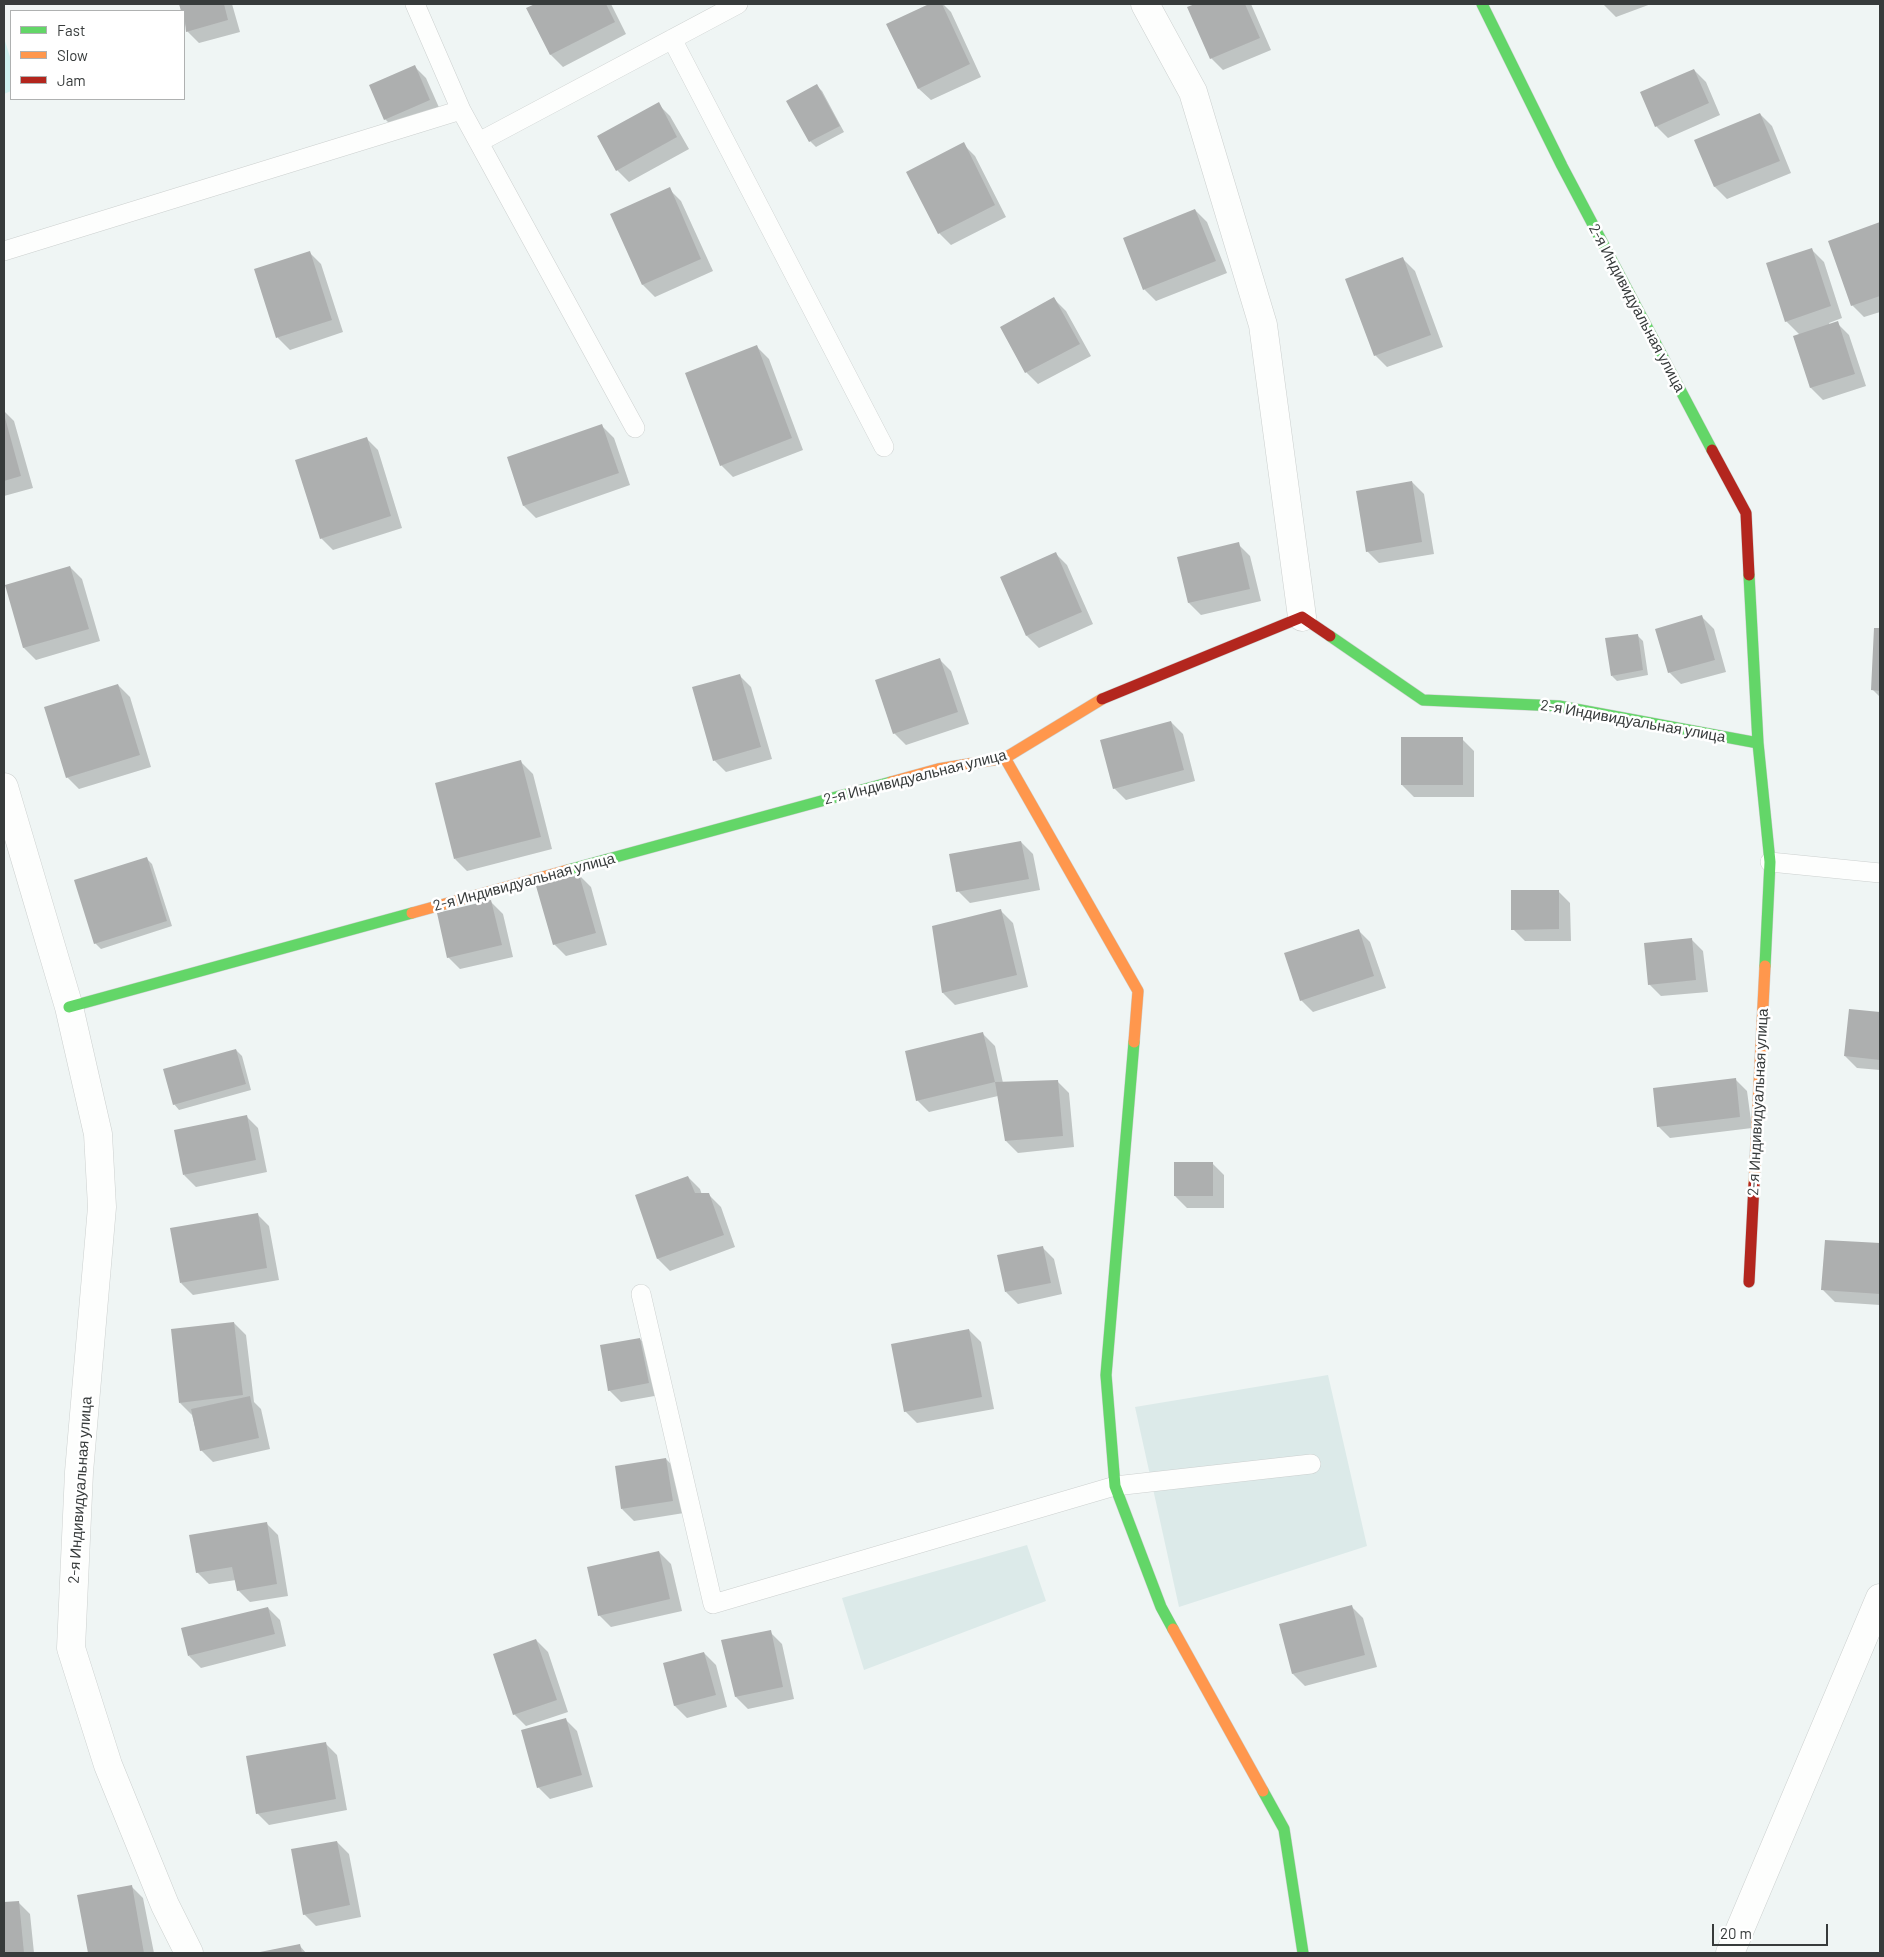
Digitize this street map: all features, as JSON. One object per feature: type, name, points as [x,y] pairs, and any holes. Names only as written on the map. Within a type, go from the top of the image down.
[{"type":"street","points":[[1144,4],[1193,92],[1263,325],[1302,617]]},
{"type":"street","name":"2-я Индивидуальная улица","points":[[1482,4],[1562,166],[1746,513],[1758,743],[1770,862],[1750,1282]]},
{"type":"street","name":"2-я Индивидуальная улица","points":[[70,1007],[938,769],[1005,758],[1095,702],[1302,617],[1423,700],[1559,706],[1758,743]]},
{"type":"street","points":[[1005,758],[1138,991],[1106,1375],[1116,1486],[1161,1607],[1284,1829],[1303,1953]]},
{"type":"street","name":"2-я Индивидуальная улица","points":[[4,787],[70,1007],[98,1134],[102,1207],[78,1472],[71,1648],[108,1765],[165,1905],[189,1953]]},
{"type":"street","points":[[1730,1953],[1880,1598]]},
{"type":"lane","points":[[415,4],[461,110],[635,428]]},
{"type":"lane","points":[[479,142],[738,4]]},
{"type":"lane","points":[[672,39],[884,447]]},
{"type":"lane","points":[[4,251],[461,110]]},
{"type":"lane","points":[[1770,862],[1880,873]]},
{"type":"lane","points":[[641,1294],[712,1604],[1116,1486],[1311,1464]]},
{"type":"shaded area","points":[[4,38],[10,57],[10,91],[4,94]]},
{"type":"shaded area","points":[[1328,1375],[1367,1546],[1179,1607],[1135,1407]]},
{"type":"shaded area","points":[[1027,1545],[1046,1601],[864,1670],[842,1598]]},
{"type":"building","points":[[179,4],[224,4],[228,20],[186,32],[185,10],[181,10]]},
{"type":"building","points":[[535,4],[606,4],[615,22],[550,55],[526,8]]},
{"type":"building","points":[[929,4],[942,4],[970,64],[918,89],[886,24]]},
{"type":"building","points":[[1195,4],[1245,4],[1260,38],[1210,59],[1187,7]]},
{"type":"building","points":[[415,65],[430,100],[384,120],[369,85]]},
{"type":"building","points":[[1694,69],[1709,103],[1655,127],[1640,92]]},
{"type":"building","points":[[817,84],[840,126],[809,142],[786,101]]},
{"type":"building","points":[[659,102],[677,137],[616,171],[597,136]]},
{"type":"building","points":[[1760,113],[1780,161],[1714,187],[1694,140]]},
{"type":"building","points":[[964,142],[995,205],[938,234],[906,172]]},
{"type":"building","points":[[670,187],[701,259],[642,285],[610,214]]},
{"type":"building","points":[[1195,209],[1216,261],[1143,290],[1123,238]]},
{"type":"building","points":[[1880,222],[1880,296],[1851,306],[1828,241]]},
{"type":"building","points":[[1812,248],[1831,306],[1785,322],[1766,263]]},
{"type":"building","points":[[310,251],[332,320],[276,338],[254,269]]},
{"type":"building","points":[[1403,257],[1431,335],[1374,356],[1345,279]]},
{"type":"building","points":[[1054,297],[1080,344],[1025,373],[1000,327]]},
{"type":"building","points":[[1838,321],[1855,374],[1810,388],[1793,336]]},
{"type":"building","points":[[757,345],[792,438],[720,466],[685,373]]},
{"type":"building","points":[[4,414],[21,476],[4,481]]},
{"type":"building","points":[[602,424],[619,473],[523,506],[507,457]]},
{"type":"building","points":[[367,437],[391,516],[320,539],[295,460]]},
{"type":"building","points":[[1412,481],[1422,542],[1366,552],[1356,491]]},
{"type":"building","points":[[1239,542],[1250,589],[1188,603],[1177,557]]},
{"type":"building","points":[[1056,552],[1082,612],[1026,636],[1000,577]]},
{"type":"building","points":[[70,566],[89,629],[23,648],[5,585]]},
{"type":"building","points":[[1702,615],[1715,660],[1668,673],[1655,629]]},
{"type":"building","points":[[1874,628],[1880,628],[1880,691],[1871,690]]},
{"type":"building","points":[[1638,634],[1643,670],[1611,676],[1605,638]]},
{"type":"building","points":[[940,658],[958,712],[893,734],[875,680]]},
{"type":"building","points":[[740,674],[761,747],[713,761],[692,687]]},
{"type":"building","points":[[118,684],[140,755],[66,778],[44,707]]},
{"type":"building","points":[[1171,721],[1184,770],[1113,789],[1100,740]]},
{"type":"building","points":[[1401,737],[1463,737],[1463,785],[1401,785]]},
{"type":"building","points":[[521,760],[541,837],[454,859],[435,783]]},
{"type":"building","points":[[1021,841],[1029,879],[956,892],[949,854]]},
{"type":"building","points":[[147,857],[167,921],[94,944],[74,880]]},
{"type":"building","points":[[579,874],[596,933],[553,945],[536,886]]},
{"type":"building","points":[[1511,890],[1559,890],[1559,929],[1511,930]]},
{"type":"building","points":[[491,900],[502,945],[447,958],[437,913]]},
{"type":"building","points":[[1001,909],[1017,975],[942,993],[932,926]]},
{"type":"building","points":[[1359,929],[1374,976],[1300,1001],[1284,953]]},
{"type":"building","points":[[1692,938],[1696,980],[1648,985],[1644,943]]},
{"type":"building","points":[[1849,1009],[1880,1012],[1880,1060],[1844,1056]]},
{"type":"building","points":[[983,1032],[995,1082],[916,1101],[905,1051]]},
{"type":"building","points":[[236,1049],[246,1084],[173,1105],[163,1069]]},
{"type":"building","points":[[1736,1078],[1740,1117],[1657,1127],[1653,1088]]},
{"type":"building","points":[[1058,1080],[1063,1136],[1005,1141],[995,1082]]},
{"type":"building","points":[[247,1115],[256,1160],[183,1175],[174,1130]]},
{"type":"building","points":[[1174,1162],[1213,1162],[1213,1196],[1174,1196]]},
{"type":"building","points":[[688,1176],[695,1193],[709,1193],[724,1235],[657,1259],[635,1195]]},
{"type":"building","points":[[258,1213],[267,1268],[180,1283],[170,1228]]},
{"type":"building","points":[[1825,1240],[1880,1243],[1880,1294],[1821,1290]]},
{"type":"building","points":[[1043,1246],[1051,1283],[1005,1292],[997,1255]]},
{"type":"building","points":[[234,1322],[243,1395],[179,1403],[171,1329]]},
{"type":"building","points":[[969,1329],[982,1397],[904,1412],[891,1344]]},
{"type":"building","points":[[640,1338],[649,1383],[608,1391],[600,1345]]},
{"type":"building","points":[[250,1396],[259,1438],[200,1451],[191,1409]]},
{"type":"building","points":[[666,1458],[673,1501],[621,1509],[615,1466]]},
{"type":"building","points":[[267,1522],[277,1584],[237,1591],[232,1567],[196,1573],[189,1535]]},
{"type":"building","points":[[659,1551],[670,1599],[598,1616],[587,1567]]},
{"type":"building","points":[[1352,1605],[1365,1655],[1292,1674],[1279,1624]]},
{"type":"building","points":[[268,1607],[275,1634],[188,1656],[181,1628]]},
{"type":"building","points":[[771,1630],[783,1687],[735,1697],[721,1640]]},
{"type":"building","points":[[536,1639],[557,1700],[513,1715],[493,1654]]},
{"type":"building","points":[[704,1652],[716,1695],[674,1706],[663,1663]]},
{"type":"building","points":[[566,1718],[582,1775],[537,1788],[521,1730]]},
{"type":"building","points":[[326,1742],[336,1799],[256,1814],[246,1756]]},
{"type":"building","points":[[337,1841],[350,1905],[303,1915],[291,1849]]},
{"type":"building","points":[[132,1885],[144,1953],[88,1953],[77,1895]]},
{"type":"building","points":[[19,1901],[24,1953],[4,1953],[4,1902]]},
{"type":"building","points":[[300,1944],[302,1953],[260,1953],[260,1952]]},
{"type":"traffic: fast","points":[[1482,4],[1562,166],[1712,450]]},
{"type":"traffic: fast","points":[[1749,575],[1758,743],[1770,862],[1765,966]]},
{"type":"traffic: fast","points":[[1330,636],[1423,700],[1559,706],[1758,743]]},
{"type":"traffic: fast","points":[[568,870],[891,782]]},
{"type":"traffic: fast","points":[[69,1007],[412,913]]},
{"type":"traffic: fast","points":[[1134,1042],[1106,1375],[1115,1486],[1161,1607],[1173,1629]]},
{"type":"traffic: fast","points":[[1263,1791],[1284,1829],[1303,1953]]},
{"type":"traffic: slow","points":[[891,782],[938,769],[1005,758],[1102,699]]},
{"type":"traffic: slow","points":[[1005,758],[1138,991],[1134,1042]]},
{"type":"traffic: slow","points":[[412,913],[568,870]]},
{"type":"traffic: slow","points":[[1754,1184],[1765,966]]},
{"type":"traffic: slow","points":[[1173,1629],[1263,1791]]},
{"type":"traffic: jam","points":[[1712,450],[1746,513],[1749,575]]},
{"type":"traffic: jam","points":[[1102,699],[1302,617],[1330,636]]},
{"type":"traffic: jam","points":[[1749,1282],[1754,1184]]}]
